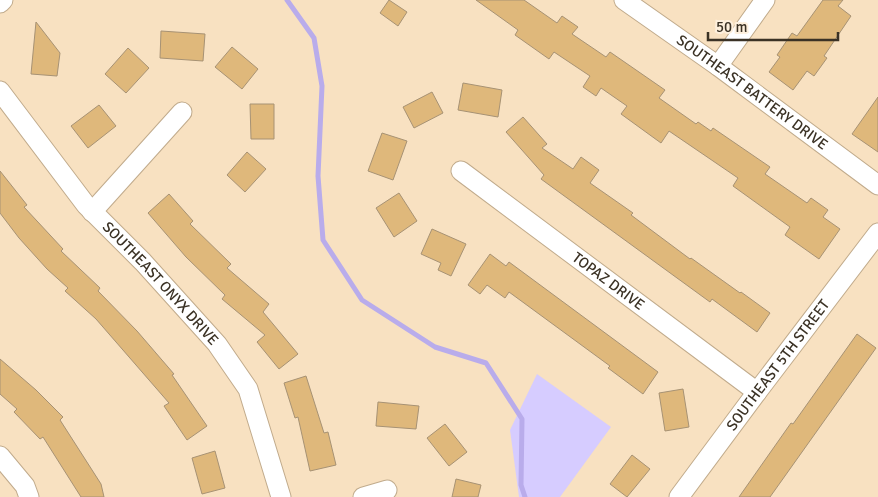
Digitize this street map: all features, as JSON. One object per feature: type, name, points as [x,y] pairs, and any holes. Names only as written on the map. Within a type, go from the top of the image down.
[{"type":"street","points":[[0,4],[3,0]]},
{"type":"street","name":"SOUTHEAST BATTERY DRIVE","points":[[624,0],[718,66],[878,185]]},
{"type":"street","points":[[718,66],[765,0]]},
{"type":"street","name":"SOUTHEAST ONYX DRIVE","points":[[0,91],[86,206],[143,262],[217,344],[248,389],[281,497]]},
{"type":"street","points":[[92,212],[182,112]]},
{"type":"street","name":"TOPAZ DRIVE","points":[[461,171],[757,392]]},
{"type":"street","name":"SOUTHEAST 5TH STREET","points":[[680,497],[878,233]]},
{"type":"street","points":[[0,456],[25,486],[29,497]]},
{"type":"street","points":[[362,497],[387,490]]},
{"type":"shaded area","points":[[537,374],[611,427],[560,497],[519,497],[510,430]]},
{"type":"building","points":[[389,0],[407,12],[398,26],[380,13]]},
{"type":"building","points":[[476,0],[524,0],[557,23],[562,16],[578,27],[572,34],[606,57],[610,52],[665,90],[659,98],[696,124],[698,122],[711,131],[713,128],[770,167],[765,174],[807,203],[811,198],[828,210],[823,217],[840,229],[819,259],[785,235],[790,227],[733,186],[738,178],[669,131],[661,143],[621,114],[627,106],[601,88],[596,96],[583,87],[590,76],[554,52],[549,59],[515,35],[518,30]]},
{"type":"building","points":[[823,0],[843,0],[838,6],[851,16],[824,56],[827,58],[814,76],[807,71],[793,90],[769,72],[780,57],[777,55],[792,33],[797,36]]},
{"type":"building","points":[[36,22],[60,53],[57,76],[31,74]]},
{"type":"building","points":[[161,31],[205,34],[203,61],[160,58]]},
{"type":"building","points":[[232,47],[258,69],[242,89],[215,67]]},
{"type":"building","points":[[128,48],[149,68],[126,93],[105,74]]},
{"type":"building","points":[[463,83],[502,90],[498,117],[458,110]]},
{"type":"building","points":[[432,92],[443,113],[414,128],[403,107]]},
{"type":"building","points":[[878,97],[878,152],[852,134]]},
{"type":"building","points":[[250,104],[274,104],[274,139],[251,139]]},
{"type":"building","points":[[99,105],[116,126],[88,148],[71,126]]},
{"type":"building","points":[[523,117],[547,144],[542,148],[573,169],[581,157],[599,170],[590,183],[633,213],[631,215],[690,259],[770,313],[757,332],[712,299],[710,302],[541,179],[544,175],[506,132]]},
{"type":"building","points":[[382,133],[407,141],[393,180],[368,171]]},
{"type":"building","points":[[247,152],[266,169],[245,192],[227,175]]},
{"type":"building","points":[[0,171],[27,205],[24,207],[63,249],[61,251],[100,288],[98,291],[137,331],[174,374],[172,375],[207,426],[187,440],[164,406],[169,403],[96,319],[65,291],[68,288],[47,269],[19,238],[0,213]]},
{"type":"building","points":[[399,193],[417,221],[394,237],[376,208]]},
{"type":"building","points":[[169,194],[193,221],[190,224],[231,264],[227,268],[269,304],[263,312],[298,354],[279,369],[257,342],[265,335],[222,299],[225,295],[186,257],[148,213]]},
{"type":"building","points":[[432,229],[466,244],[451,276],[438,270],[441,263],[421,254]]},
{"type":"building","points":[[490,254],[506,266],[509,262],[658,372],[643,394],[608,368],[610,366],[509,292],[505,298],[487,285],[480,294],[468,285]]},
{"type":"building","points":[[857,334],[876,348],[770,497],[739,497],[791,423],[793,424]]},
{"type":"building","points":[[0,359],[36,390],[63,417],[60,420],[101,484],[104,497],[81,497],[43,437],[40,439],[14,412],[17,409],[0,394]]},
{"type":"building","points":[[306,376],[324,433],[328,432],[336,465],[310,471],[298,417],[295,418],[284,383]]},
{"type":"building","points":[[683,389],[689,427],[665,431],[659,393]]},
{"type":"building","points":[[378,402],[419,406],[416,429],[376,426]]},
{"type":"building","points":[[445,424],[467,452],[449,466],[427,438]]},
{"type":"building","points":[[215,451],[225,488],[202,494],[192,458]]},
{"type":"building","points":[[632,455],[650,469],[627,497],[610,484]]},
{"type":"building","points":[[456,479],[481,485],[478,497],[452,497]]},
{"type":"waterway","points":[[287,0],[314,38],[322,86],[318,176],[323,240],[362,300],[435,347],[486,363],[522,419],[521,485],[525,497]]}]
